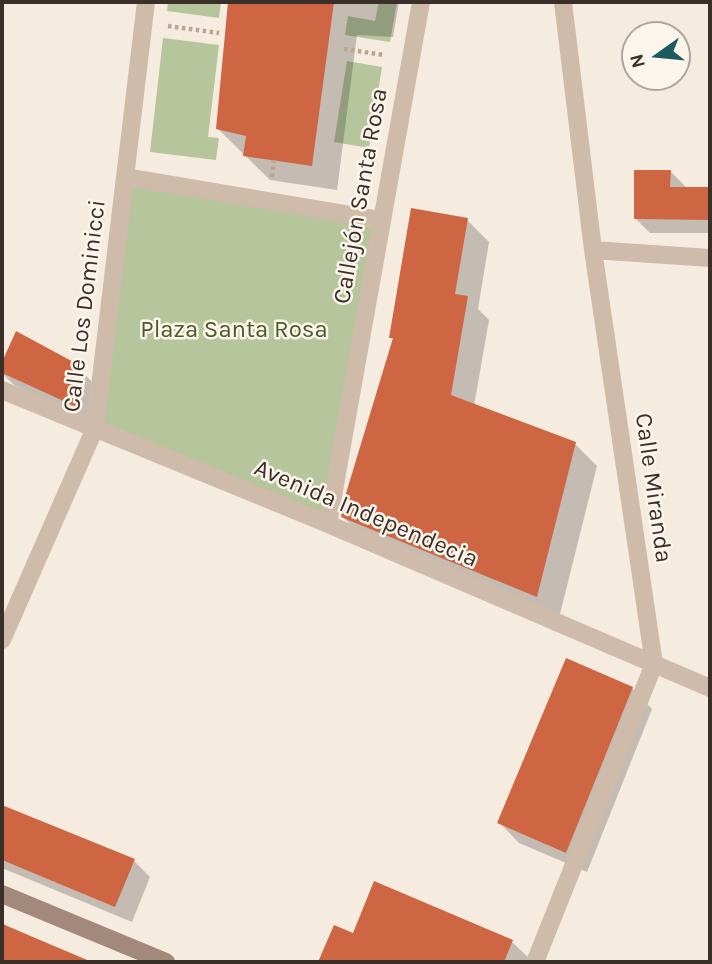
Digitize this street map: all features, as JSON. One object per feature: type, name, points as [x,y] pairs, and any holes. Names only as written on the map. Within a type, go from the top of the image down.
[{"type":"main road","points":[[2,894],[166,962]]},
{"type":"street","name":"Calle Los Dominicci","points":[[2,640],[95,428],[146,2]]},
{"type":"street","name":"Callejón Santa Rosa","points":[[328,524],[421,2]]},
{"type":"street","name":"Calle Miranda","points":[[563,2],[593,250],[654,664]]},
{"type":"street","points":[[125,177],[381,220]]},
{"type":"street","points":[[593,250],[710,258]]},
{"type":"street","name":"Avenida Independecia","points":[[2,390],[328,524],[710,688]]},
{"type":"street","points":[[535,962],[654,664]]},
{"type":"path","points":[[161,26],[219,33]]},
{"type":"path","points":[[344,49],[395,56]]},
{"type":"green space","points":[[168,2],[221,2],[219,18],[167,11]]},
{"type":"green space","points":[[379,2],[397,2],[390,42],[345,35],[348,16],[375,21]]},
{"type":"green space","points":[[163,38],[219,45],[208,137],[219,138],[216,160],[150,152]]},
{"type":"green space","points":[[347,61],[382,67],[369,148],[334,142]]},
{"type":"green space","name":"Plaza Santa Rosa","points":[[126,177],[381,220],[328,524],[95,428]]},
{"type":"building","points":[[228,2],[334,2],[312,166],[243,156],[246,136],[216,129]]},
{"type":"building","points":[[634,170],[671,170],[670,187],[710,187],[710,220],[634,219]]},
{"type":"building","points":[[411,208],[468,218],[455,294],[468,296],[451,395],[576,442],[537,597],[341,517],[393,338],[389,338]]},
{"type":"building","points":[[16,331],[79,365],[79,408],[2,373],[2,362]]},
{"type":"building","points":[[566,658],[633,687],[566,853],[497,823]]},
{"type":"building","points":[[2,805],[135,859],[115,907],[2,860]]},
{"type":"building","points":[[374,881],[513,940],[504,962],[318,962],[334,925],[353,933]]},
{"type":"building","points":[[2,924],[92,962],[2,962]]}]
